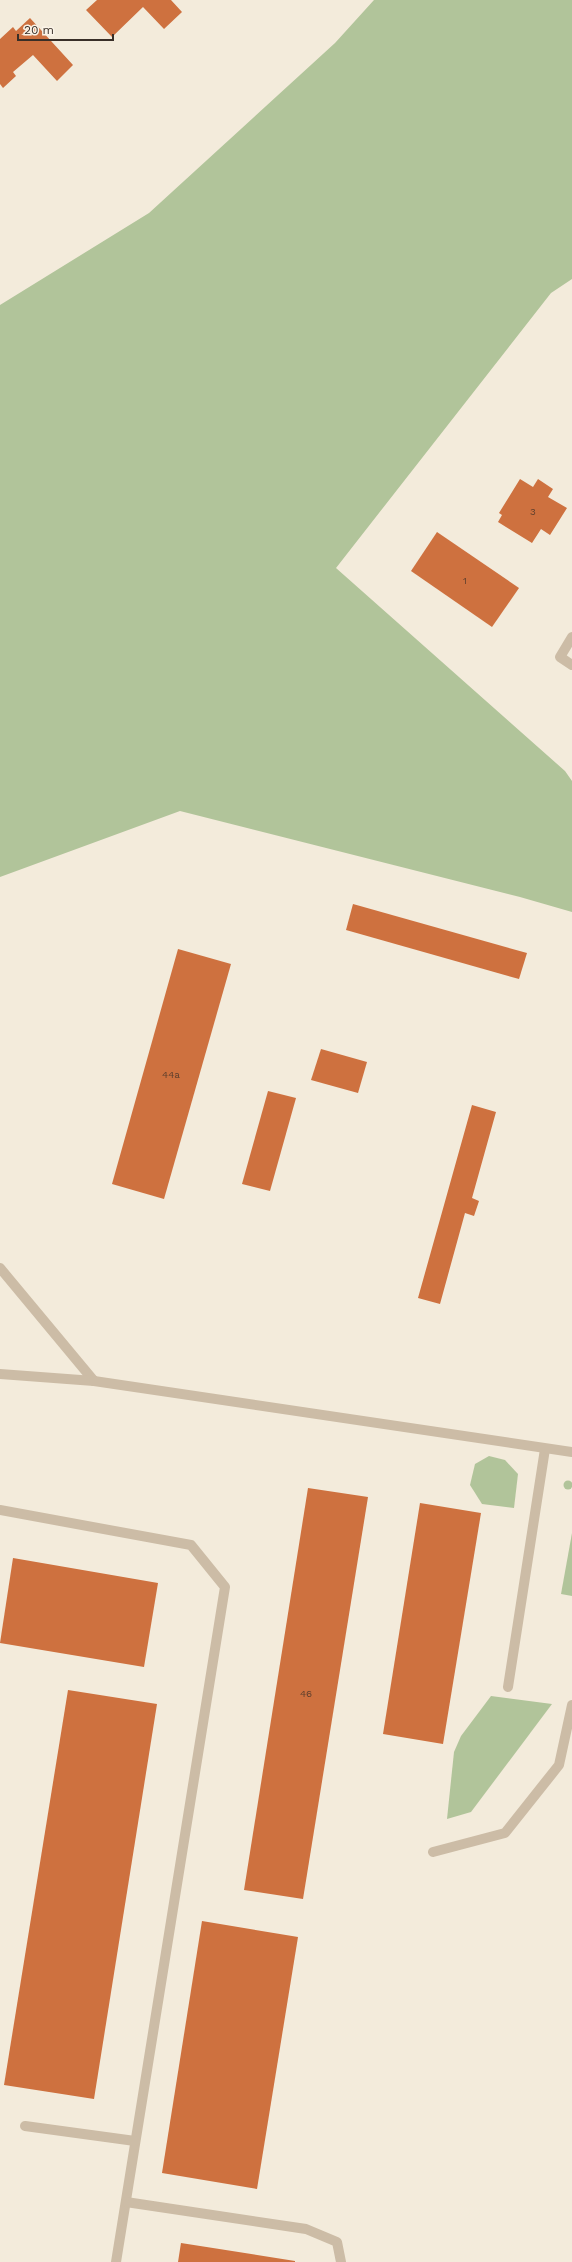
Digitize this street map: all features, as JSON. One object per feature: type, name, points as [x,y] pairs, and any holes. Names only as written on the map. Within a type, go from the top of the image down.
[{"type":"street","points":[[572,637],[560,657],[572,665]]},
{"type":"street","points":[[0,1268],[94,1381]]},
{"type":"street","points":[[0,1374],[94,1381],[572,1452]]},
{"type":"street","points":[[508,1687],[545,1449]]},
{"type":"street","points":[[0,1510],[191,1545],[225,1587],[116,2262]]},
{"type":"street","points":[[433,1852],[505,1833],[559,1765],[572,1705]]},
{"type":"street","points":[[25,2126],[135,2141]]},
{"type":"street","points":[[126,2202],[306,2229],[337,2242],[341,2262]]},
{"type":"green space","points":[[374,0],[572,0],[572,279],[551,293],[336,568],[565,771],[572,781],[572,912],[520,897],[180,811],[0,877],[0,305],[149,213],[335,43]]},
{"type":"green space","points":[[489,1456],[505,1460],[518,1474],[514,1508],[482,1504],[470,1485],[475,1464]]},
{"type":"green space","points":[[568,1480],[573,1485],[568,1490],[563,1485]]},
{"type":"green space","points":[[572,1533],[572,1596],[561,1594]]},
{"type":"green space","points":[[491,1696],[552,1704],[471,1812],[447,1819],[454,1752],[461,1736]]},
{"type":"building","points":[[97,0],[171,0],[182,12],[164,29],[143,7],[112,37],[86,10]]},
{"type":"building","points":[[30,18],[73,65],[57,81],[33,55],[13,72],[16,76],[3,88],[0,84],[0,39],[13,27],[16,31]]},
{"type":"building","points":[[520,479],[533,487],[538,479],[553,489],[548,497],[567,508],[550,535],[541,529],[532,543],[498,522],[502,515],[499,513]]},
{"type":"building","points":[[437,532],[519,588],[492,627],[411,571]]},
{"type":"building","points":[[353,904],[527,953],[519,979],[346,930]]},
{"type":"building","points":[[178,949],[231,964],[164,1199],[112,1184]]},
{"type":"building","points":[[321,1049],[367,1062],[358,1093],[311,1080]]},
{"type":"building","points":[[268,1091],[296,1098],[270,1191],[242,1184]]},
{"type":"building","points":[[472,1105],[496,1112],[472,1198],[479,1201],[474,1216],[465,1213],[440,1304],[418,1298]]},
{"type":"building","points":[[308,1488],[368,1497],[303,1899],[244,1890]]},
{"type":"building","points":[[420,1503],[481,1513],[443,1744],[383,1734]]},
{"type":"building","points":[[13,1558],[158,1583],[144,1667],[0,1643]]},
{"type":"building","points":[[68,1690],[157,1704],[94,2099],[4,2085]]},
{"type":"building","points":[[202,1921],[298,1937],[257,2189],[162,2173]]},
{"type":"building","points":[[181,2243],[295,2261],[295,2262],[178,2262]]}]
